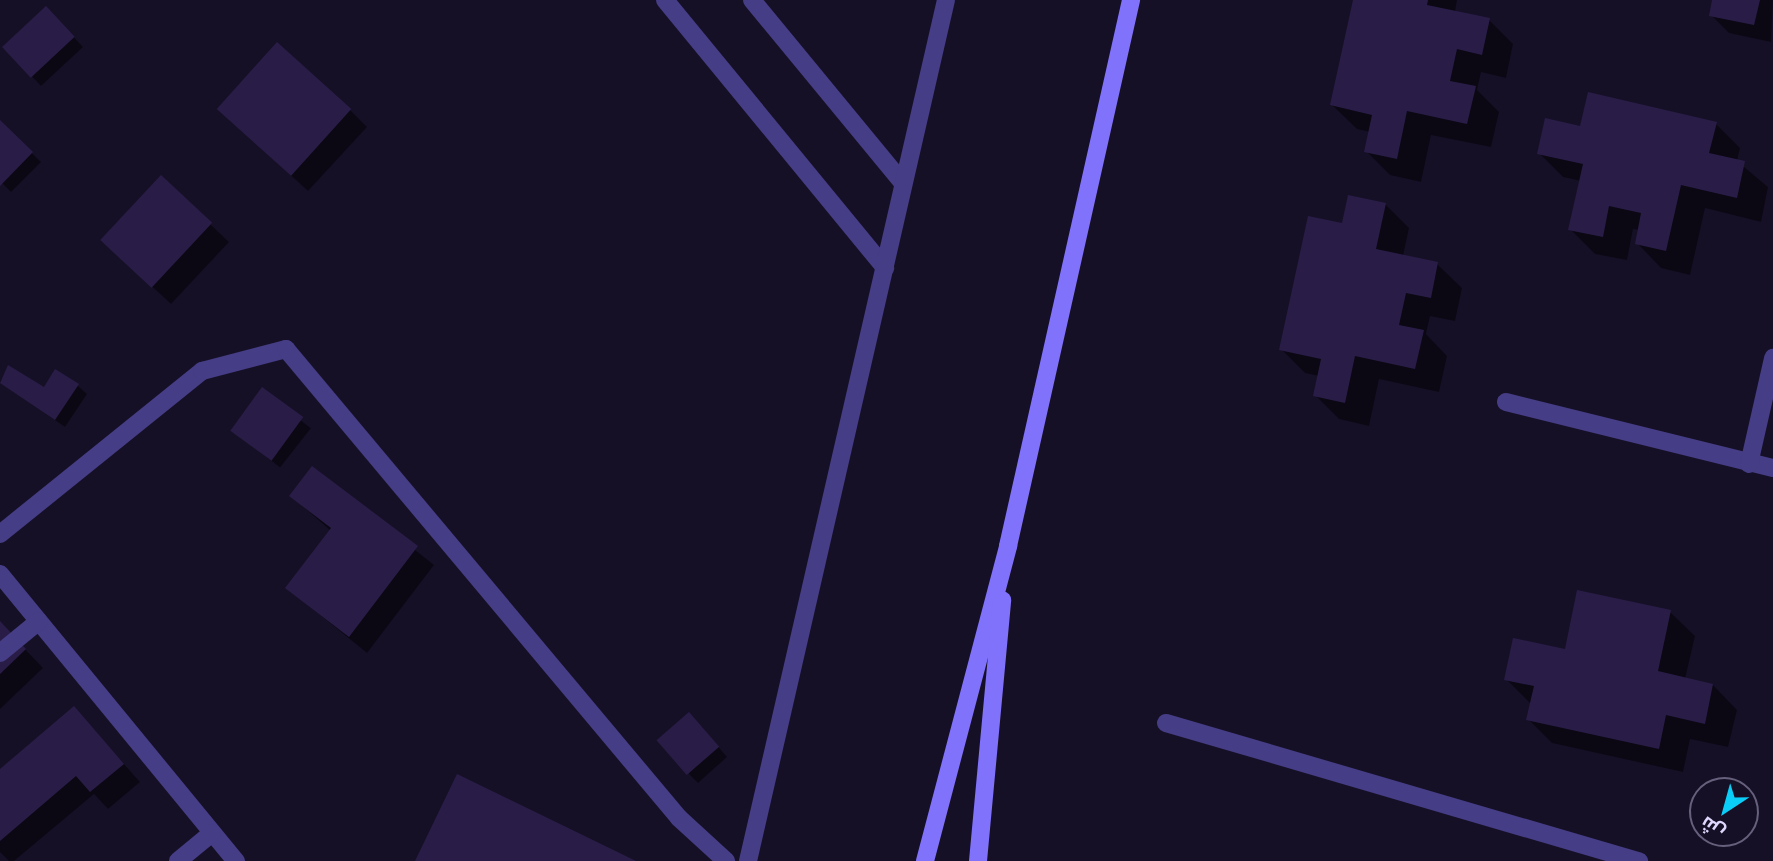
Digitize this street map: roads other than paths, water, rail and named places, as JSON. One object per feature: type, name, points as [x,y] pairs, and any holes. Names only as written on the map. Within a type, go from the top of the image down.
[{"type":"main road","points":[[925,861],[1008,546],[1131,0]]},
{"type":"main road","points":[[978,861],[1008,546]]},
{"type":"street","points":[[666,0],[884,268]]},
{"type":"street","points":[[752,0],[902,182]]},
{"type":"street","points":[[748,861],[946,0]]},
{"type":"street","points":[[0,534],[202,371],[286,349],[679,818],[726,861]]},
{"type":"street","points":[[1749,464],[1773,358]]},
{"type":"street","points":[[1506,402],[1773,468]]},
{"type":"street","points":[[0,574],[236,861]]},
{"type":"street","points":[[0,653],[38,621]]},
{"type":"street","points":[[1166,723],[1639,861]]},
{"type":"street","points":[[178,861],[212,833]]}]
